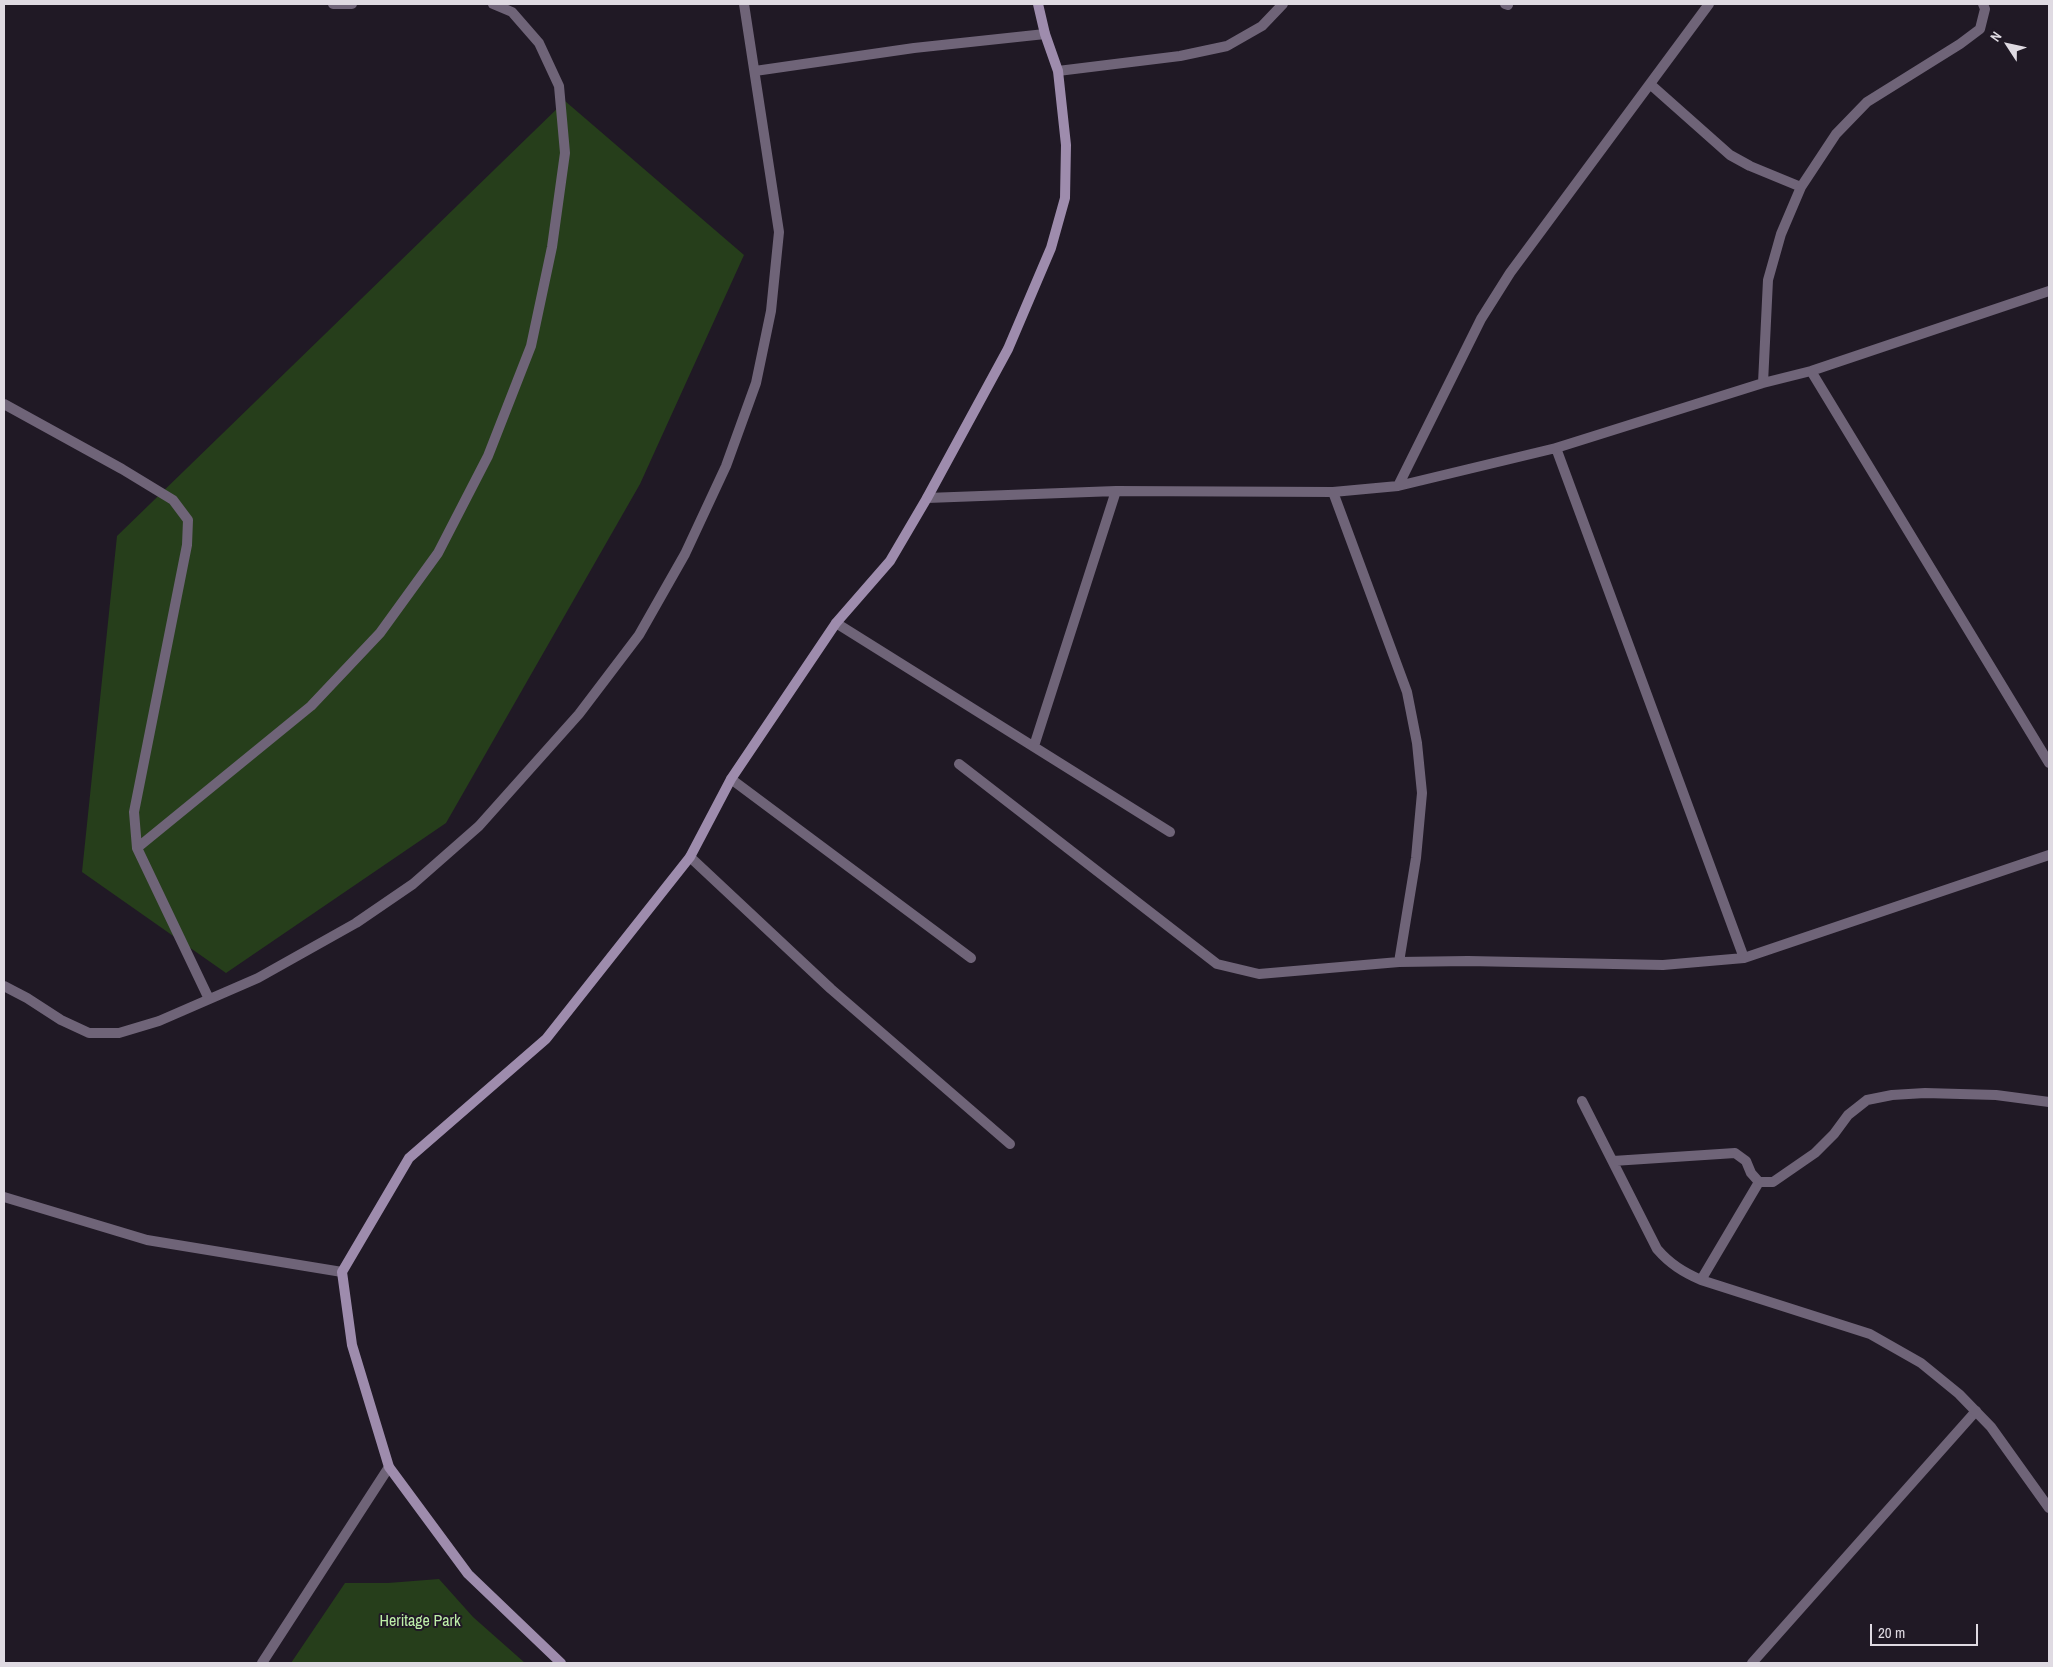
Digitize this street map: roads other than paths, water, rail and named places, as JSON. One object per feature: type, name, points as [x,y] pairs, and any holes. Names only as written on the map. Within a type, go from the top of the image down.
[{"type":"street","points":[[333,4],[352,4]]},
{"type":"street","points":[[137,848],[311,706],[380,633],[438,553],[488,456],[531,346],[552,247],[565,153],[559,86],[539,43],[512,12],[494,4]]},
{"type":"street","points":[[4,986],[62,1020],[89,1033],[119,1033],[159,1021],[258,978],[356,923],[413,884],[479,826],[525,777],[579,714],[639,635],[685,554],[726,466],[756,383],[771,311],[779,232],[744,4]]},
{"type":"street","points":[[561,1663],[468,1574],[389,1467],[352,1345],[342,1272],[409,1158],[546,1038],[690,857],[731,779],[836,623],[890,561],[927,498],[1008,349],[1051,248],[1064,198],[1066,145],[1058,71],[1045,34],[1038,4]]},
{"type":"street","points":[[1058,71],[1180,56],[1227,46],[1262,26],[1283,4]]},
{"type":"street","points":[[1398,486],[1481,319],[1510,273],[1709,4]]},
{"type":"street","points":[[1763,383],[1768,280],[1781,234],[1801,188],[1836,134],[1868,102],[1960,44],[1980,29],[1985,10],[1983,4]]},
{"type":"street","points":[[755,71],[914,48],[1045,34]]},
{"type":"street","points":[[1650,84],[1730,155],[1750,166],[1801,188]]},
{"type":"street","points":[[927,498],[1116,491],[1333,492],[1398,486],[1556,448],[1763,383],[1811,371],[2049,291]]},
{"type":"street","points":[[1811,371],[2049,763]]},
{"type":"street","points":[[4,404],[122,469],[173,500],[188,520],[187,545],[134,812],[137,848],[209,999]]},
{"type":"street","points":[[1556,448],[1744,958]]},
{"type":"street","points":[[1034,746],[1116,491]]},
{"type":"street","points":[[1333,492],[1407,692],[1417,743],[1422,793],[1416,858],[1399,962]]},
{"type":"street","points":[[836,623],[1170,832]]},
{"type":"street","points":[[959,764],[1217,964],[1259,974],[1399,962],[1478,961],[1663,965],[1744,958],[2049,856]]},
{"type":"street","points":[[731,779],[972,958]]},
{"type":"street","points":[[690,857],[831,989],[1010,1144]]},
{"type":"street","points":[[1613,1161],[1735,1153],[1746,1161],[1751,1173],[1759,1182],[1773,1182],[1815,1153],[1834,1134],[1848,1114],[1867,1100],[1892,1095],[1926,1093],[1996,1095],[2049,1102]]},
{"type":"street","points":[[1582,1101],[1657,1249],[1669,1262],[1701,1280],[1870,1334],[1921,1363],[1959,1394],[1991,1427],[2049,1508]]},
{"type":"street","points":[[1701,1280],[1759,1182]]},
{"type":"street","points":[[4,1197],[147,1240],[342,1272]]},
{"type":"street","points":[[1752,1663],[1976,1411]]},
{"type":"street","points":[[262,1663],[389,1467]]},
{"type":"park label","name":"Heritage Park","points":[[420,1622]]}]
